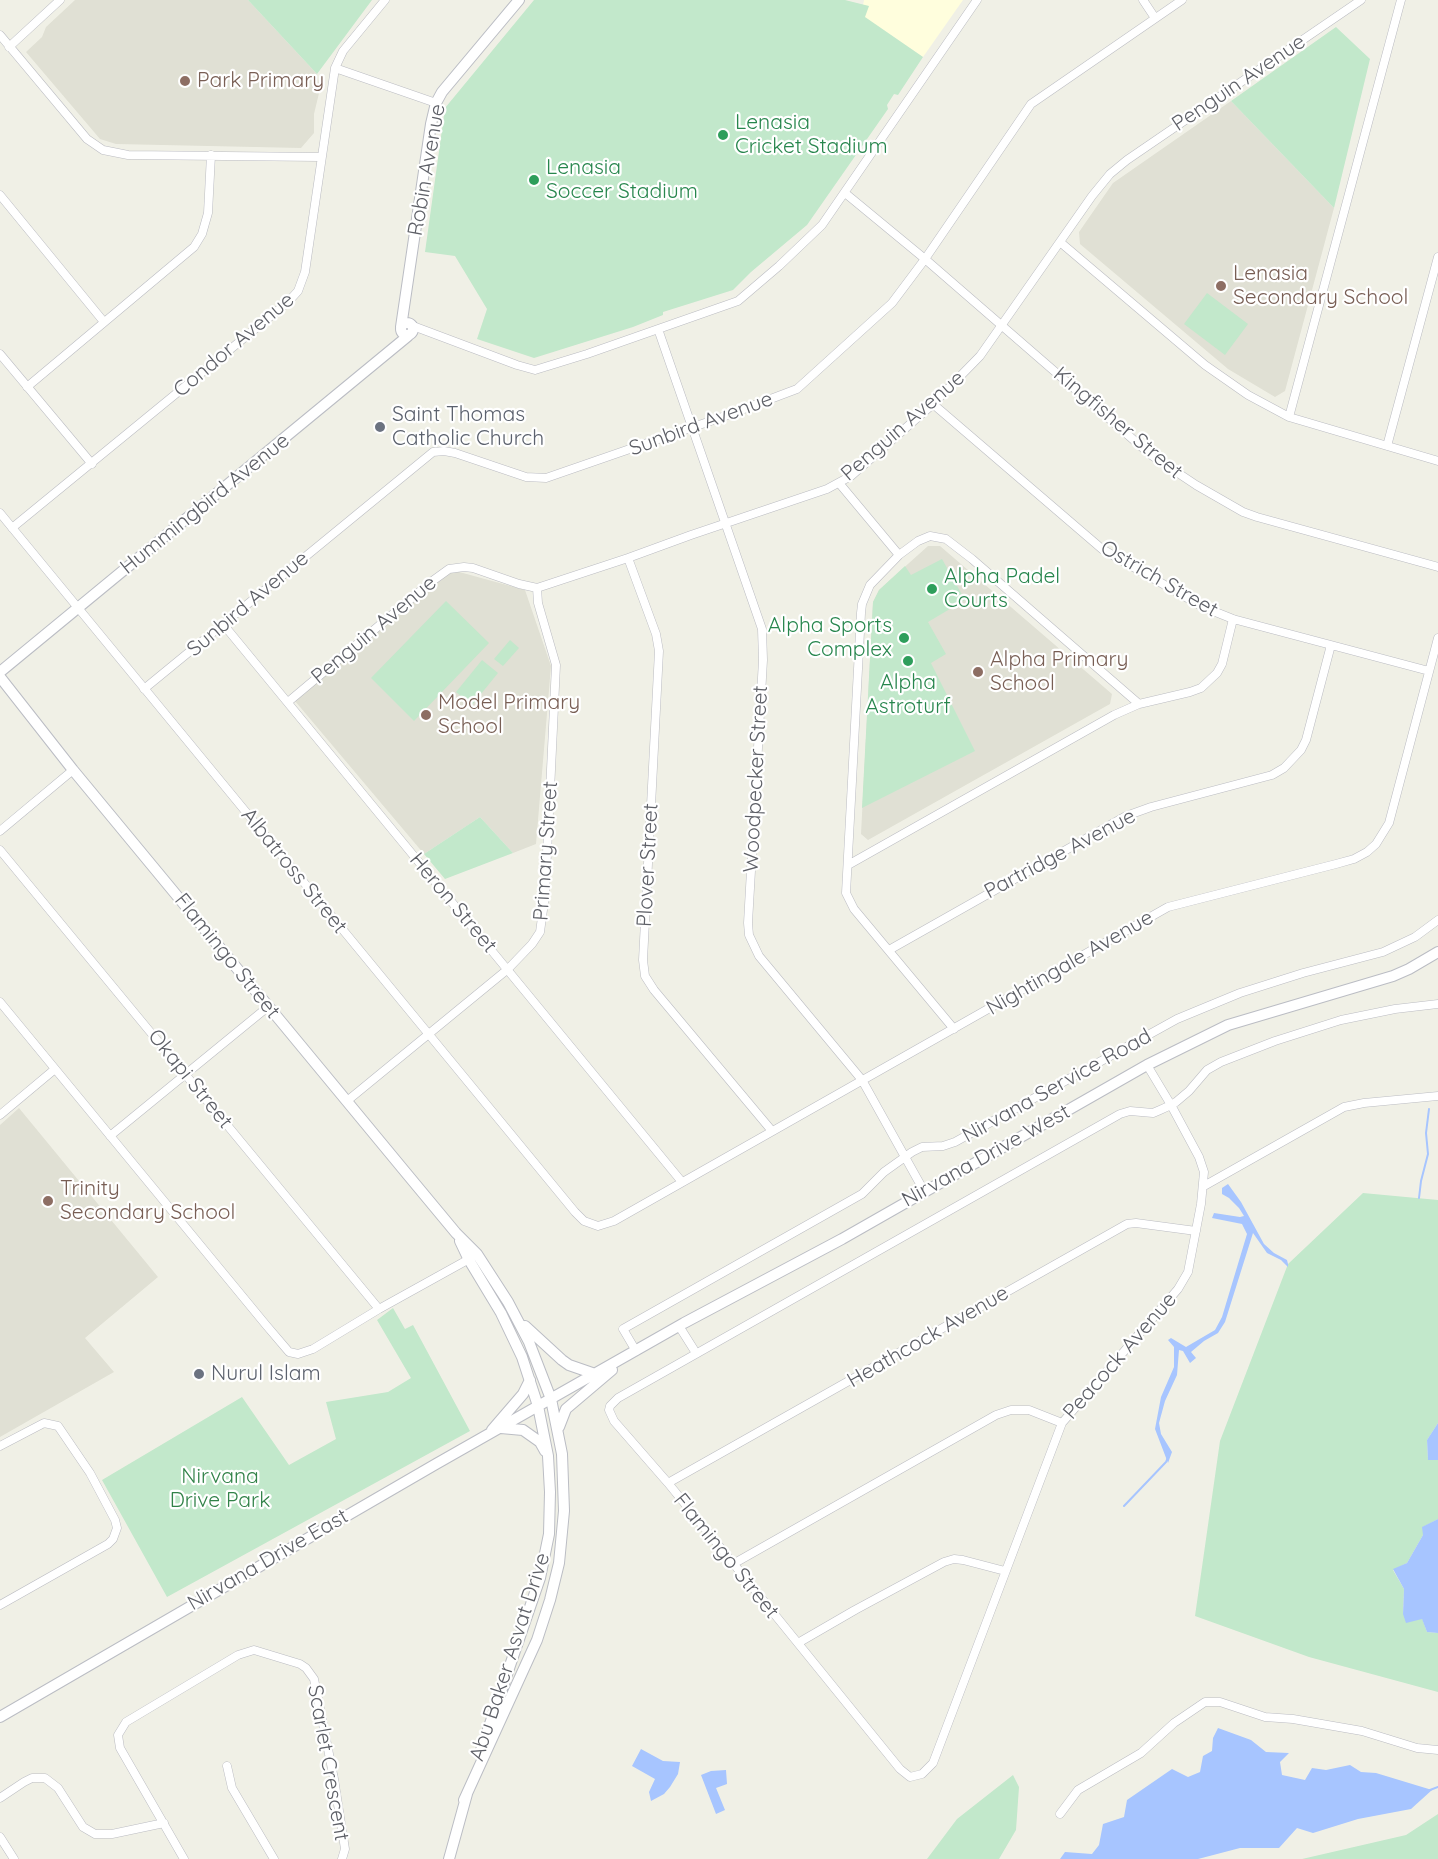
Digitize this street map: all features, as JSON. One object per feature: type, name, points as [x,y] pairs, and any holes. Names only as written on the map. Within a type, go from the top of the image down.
[{"type":"main road","name":"Robin Avenue","points":[[407,330],[406,296],[436,103],[442,92],[519,0]]},
{"type":"main road","name":"Hummingbird Avenue","points":[[0,672],[384,356],[407,330]]},
{"type":"main road","name":"Flamingo Street","points":[[0,677],[73,770],[456,1233],[520,1322],[551,1399]]},
{"type":"main road","name":"Nirvana Drive West","points":[[538,1406],[679,1326],[842,1239],[1147,1065],[1228,1025],[1393,976],[1438,952]]},
{"type":"main road","name":"Flamingo Street","points":[[473,1257],[522,1357],[538,1406]]},
{"type":"main road","points":[[520,1322],[562,1360],[578,1369],[595,1374]]},
{"type":"main road","points":[[558,1432],[566,1410],[626,1357]]},
{"type":"main road","points":[[530,1380],[523,1394],[504,1414],[495,1431],[523,1430],[540,1442],[548,1456]]},
{"type":"main road","name":"Abu Baker Asvat Drive","points":[[464,1800],[537,1640],[559,1563],[564,1511],[564,1473],[551,1399]]},
{"type":"main road","name":"Abu Baker Asvat Drive","points":[[449,1859],[464,1800],[540,1578],[549,1534],[548,1456],[538,1406]]},
{"type":"main road","name":"Nirvana Drive East","points":[[0,1717],[538,1406]]},
{"type":"street","points":[[9,46],[60,0]]},
{"type":"street","name":"Condor Avenue","points":[[12,528],[294,296],[302,284],[305,272],[320,157],[335,68],[347,46],[384,0]]},
{"type":"street","points":[[407,330],[431,334],[535,370],[732,304],[743,298],[815,233],[977,0]]},
{"type":"street","points":[[1143,0],[1155,18]]},
{"type":"street","name":"Sunbird Avenue","points":[[144,689],[433,452],[455,453],[526,477],[546,478],[796,389],[884,312],[903,290],[1031,104],[1182,0]]},
{"type":"street","name":"Penguin Avenue","points":[[288,702],[449,569],[473,568],[537,588],[839,483],[851,476],[933,404],[980,356],[1092,196],[1118,166],[1361,0]]},
{"type":"street","points":[[1289,417],[1401,0]]},
{"type":"street","points":[[0,35],[87,139],[104,150],[128,155],[320,157]]},
{"type":"street","points":[[335,68],[436,103]]},
{"type":"street","points":[[27,387],[186,255],[198,241],[208,213],[212,155]]},
{"type":"street","name":"Kingfisher Street","points":[[845,193],[925,259],[1151,455],[1174,472],[1231,505],[1257,517],[1438,567]]},
{"type":"street","points":[[0,195],[104,322]]},
{"type":"street","points":[[1060,242],[1205,365],[1248,395],[1289,417],[1438,461]]},
{"type":"street","points":[[1387,446],[1438,256]]},
{"type":"street","name":"Woodpecker Street","points":[[658,329],[759,620],[763,639],[749,935],[759,956],[862,1080],[924,1191]]},
{"type":"street","points":[[0,354],[92,464]]},
{"type":"street","name":"Ostrich Street","points":[[933,404],[1102,549],[1203,607],[1233,620],[1429,671]]},
{"type":"street","points":[[839,483],[899,555]]},
{"type":"street","name":"Albatross Street","points":[[0,513],[574,1212],[590,1224]]},
{"type":"street","points":[[954,1029],[848,898],[862,604],[870,585],[899,555],[918,541],[930,536],[941,537],[952,543],[1139,704]]},
{"type":"street","name":"Plover Street","points":[[628,558],[656,634],[659,651],[643,960],[645,976],[654,990],[772,1131]]},
{"type":"street","name":"Primary Street","points":[[347,1101],[508,969],[537,938],[542,926],[556,665],[538,603],[537,588]]},
{"type":"street","points":[[848,865],[1114,715],[1139,704],[1190,692],[1210,681],[1222,664],[1233,620]]},
{"type":"street","name":"Heron Street","points":[[223,624],[682,1182]]},
{"type":"street","name":"Nightingale Avenue","points":[[590,1224],[602,1225],[614,1221],[1168,907],[1336,864],[1354,859],[1367,852],[1376,844],[1389,823],[1438,638]]},
{"type":"street","name":"Partridge Avenue","points":[[889,950],[1126,816],[1151,807],[1272,775],[1284,768],[1301,750],[1306,740],[1331,645]]},
{"type":"street","points":[[0,831],[73,770]]},
{"type":"street","name":"Okapi Street","points":[[0,850],[379,1309]]},
{"type":"street","name":"Nirvana Service Road","points":[[636,1351],[623,1329],[862,1194],[884,1172],[922,1147],[943,1146],[955,1142],[1177,1019],[1261,986],[1383,952],[1415,937],[1438,920]]},
{"type":"street","points":[[0,1002],[290,1352],[298,1354],[313,1349],[473,1257]]},
{"type":"street","points":[[679,1326],[696,1353],[1120,1114],[1130,1111],[1153,1113],[1171,1105],[1189,1091],[1207,1070],[1221,1062],[1275,1041],[1341,1020],[1395,1009],[1438,1004]]},
{"type":"street","points":[[110,1136],[269,1006]]},
{"type":"street","name":"Peacock Avenue","points":[[916,1777],[928,1770],[933,1763],[1062,1423],[1178,1289],[1188,1272],[1204,1186],[1204,1172],[1199,1157],[1147,1065]]},
{"type":"street","points":[[0,1115],[54,1068]]},
{"type":"street","points":[[1204,1186],[1344,1107],[1438,1096]]},
{"type":"street","name":"Heathcock Avenue","points":[[668,1484],[1127,1224],[1136,1223],[1196,1231]]},
{"type":"street","name":"Flamingo Street","points":[[696,1353],[613,1401],[609,1410],[614,1421],[900,1769],[910,1777],[916,1777]]},
{"type":"street","points":[[733,1564],[996,1414],[1011,1410],[1029,1410],[1062,1423]]},
{"type":"street","points":[[0,1446],[44,1423],[52,1423],[61,1429],[90,1473],[115,1520],[116,1534],[108,1544],[0,1605]]},
{"type":"street","points":[[798,1643],[944,1562],[954,1559],[963,1560],[1005,1571]]},
{"type":"street","name":"Scarlet Crescent","points":[[184,1859],[120,1748],[118,1735],[126,1722],[248,1651],[261,1652],[300,1664],[314,1679],[336,1791],[345,1849],[342,1859]]},
{"type":"street","points":[[1060,1814],[1078,1790],[1141,1753],[1174,1723],[1205,1702],[1220,1702],[1265,1717],[1293,1719],[1362,1731],[1417,1748],[1438,1750]]},
{"type":"street","points":[[227,1766],[232,1788],[274,1859]]},
{"type":"street","points":[[0,1798],[33,1778],[45,1778],[58,1788],[83,1827],[94,1834],[112,1834],[164,1823]]},
{"type":"street","points":[[0,1837],[14,1859]]},
{"type":"shaded area","name":"Park Primary","points":[[75,0],[248,0],[317,74],[320,89],[314,114],[314,133],[301,148],[116,144],[100,139],[26,52],[42,37],[46,27]]},
{"type":"shaded area","points":[[864,0],[963,0],[923,57],[864,17],[868,6],[863,5]]},
{"type":"shaded area","name":"Lenasia Secondary School","points":[[1231,101],[1334,208],[1285,391],[1275,397],[1228,369],[1080,244],[1079,232],[1113,183]]},
{"type":"shaded area","name":"Alpha Primary School","points":[[928,546],[940,546],[1112,694],[1110,704],[868,840],[861,834],[873,602],[879,590]]},
{"type":"shaded area","name":"Model Primary School","points":[[452,570],[525,590],[551,666],[536,844],[513,853],[480,817],[424,854],[295,701]]},
{"type":"shaded area","name":"Trinity Secondary School","points":[[19,1108],[158,1277],[85,1338],[114,1372],[0,1437],[0,1125]]},
{"type":"green space","points":[[248,0],[372,0],[317,74]]},
{"type":"green space","points":[[534,0],[845,0],[869,6],[865,17],[923,57],[898,95],[894,94],[887,105],[888,109],[807,225],[733,290],[663,312],[663,315],[633,327],[534,358],[477,339],[487,309],[455,256],[425,252],[445,108]]},
{"type":"green space","points":[[1336,27],[1370,59],[1334,208],[1231,101]]},
{"type":"green space","points":[[1207,293],[1248,324],[1225,355],[1184,324]]},
{"type":"green space","points":[[942,559],[965,600],[928,622],[946,654],[931,663],[975,751],[862,808],[873,602],[879,590],[905,566],[911,575]]},
{"type":"green space","points":[[446,601],[489,643],[414,721],[371,678]]},
{"type":"green space","points":[[510,640],[519,648],[503,666],[494,659]]},
{"type":"green space","points":[[482,660],[498,673],[472,705],[456,692]]},
{"type":"green space","points":[[480,817],[513,853],[445,879],[424,854]]},
{"type":"green space","points":[[1363,1193],[1438,1200],[1438,1423],[1427,1440],[1428,1460],[1438,1460],[1438,1519],[1423,1527],[1423,1535],[1407,1563],[1393,1570],[1404,1589],[1403,1614],[1422,1618],[1427,1632],[1438,1633],[1438,1692],[1309,1657],[1195,1616],[1220,1441],[1288,1264]]},
{"type":"green space","name":"Nirvana Drive Park","points":[[393,1308],[405,1329],[413,1325],[470,1431],[167,1597],[102,1480],[242,1397],[289,1465],[336,1439],[326,1402],[388,1392],[411,1378],[377,1320]]},
{"type":"green space","points":[[1013,1775],[1019,1787],[1016,1830],[999,1859],[927,1859],[957,1819]]},
{"type":"green space","points":[[1438,1814],[1438,1859],[1302,1859],[1406,1835]]},
{"type":"water","points":[[1228,1184],[1241,1202],[1264,1244],[1287,1260],[1288,1267],[1281,1260],[1267,1253],[1253,1233],[1225,1322],[1218,1333],[1191,1352],[1196,1358],[1190,1363],[1183,1351],[1179,1350],[1177,1375],[1165,1401],[1159,1423],[1161,1434],[1172,1452],[1168,1463],[1155,1429],[1161,1397],[1174,1367],[1174,1347],[1168,1340],[1171,1338],[1186,1347],[1215,1330],[1222,1317],[1247,1234],[1242,1224],[1212,1218],[1214,1213],[1244,1216],[1229,1198],[1222,1194],[1222,1188]]},
{"type":"water","points":[[1438,1423],[1438,1460],[1428,1460],[1427,1440]]},
{"type":"water","points":[[1438,1519],[1438,1633],[1427,1632],[1422,1619],[1406,1623],[1403,1614],[1404,1589],[1393,1569],[1407,1563],[1423,1535],[1422,1527]]},
{"type":"water","points":[[1218,1728],[1251,1740],[1266,1752],[1289,1753],[1280,1762],[1282,1775],[1305,1780],[1312,1768],[1326,1770],[1350,1765],[1361,1772],[1376,1773],[1432,1790],[1411,1809],[1358,1819],[1313,1833],[1297,1828],[1279,1848],[1240,1848],[1198,1859],[1060,1859],[1065,1852],[1092,1854],[1099,1845],[1103,1824],[1124,1817],[1127,1800],[1172,1769],[1188,1777],[1200,1772],[1203,1756],[1212,1751],[1213,1738]]},
{"type":"water","points":[[641,1749],[663,1761],[680,1762],[678,1774],[670,1787],[664,1794],[651,1801],[649,1792],[655,1779],[632,1766]]},
{"type":"water","points":[[726,1770],[727,1784],[716,1788],[725,1810],[716,1814],[701,1775],[711,1771]]},
{"type":"waterway","points":[[1419,1198],[1428,1154],[1426,1133],[1429,1109]]},
{"type":"waterway","points":[[1124,1506],[1166,1462],[1168,1457]]},
{"type":"waterway","points":[[1430,1790],[1438,1787]]},
{"type":"place","name":"Park Primary","points":[[185,81]]},
{"type":"place","name":"Lenasia Cricket Stadium","points":[[723,135]]},
{"type":"place","name":"Lenasia Soccer Stadium","points":[[534,180]]},
{"type":"place","name":"Lenasia Secondary School","points":[[1221,286]]},
{"type":"place","name":"Saint Thomas Catholic Church","points":[[380,427]]},
{"type":"place","name":"Alpha Padel Courts","points":[[932,589]]},
{"type":"place","name":"Alpha Sports Complex","points":[[904,638]]},
{"type":"place","name":"Alpha Astroturf","points":[[908,661]]},
{"type":"place","name":"Alpha Primary School","points":[[978,672]]},
{"type":"place","name":"Model Primary School","points":[[426,715]]},
{"type":"place","name":"Trinity Secondary School","points":[[48,1201]]},
{"type":"place","name":"Nurul Islam","points":[[199,1374]]}]
